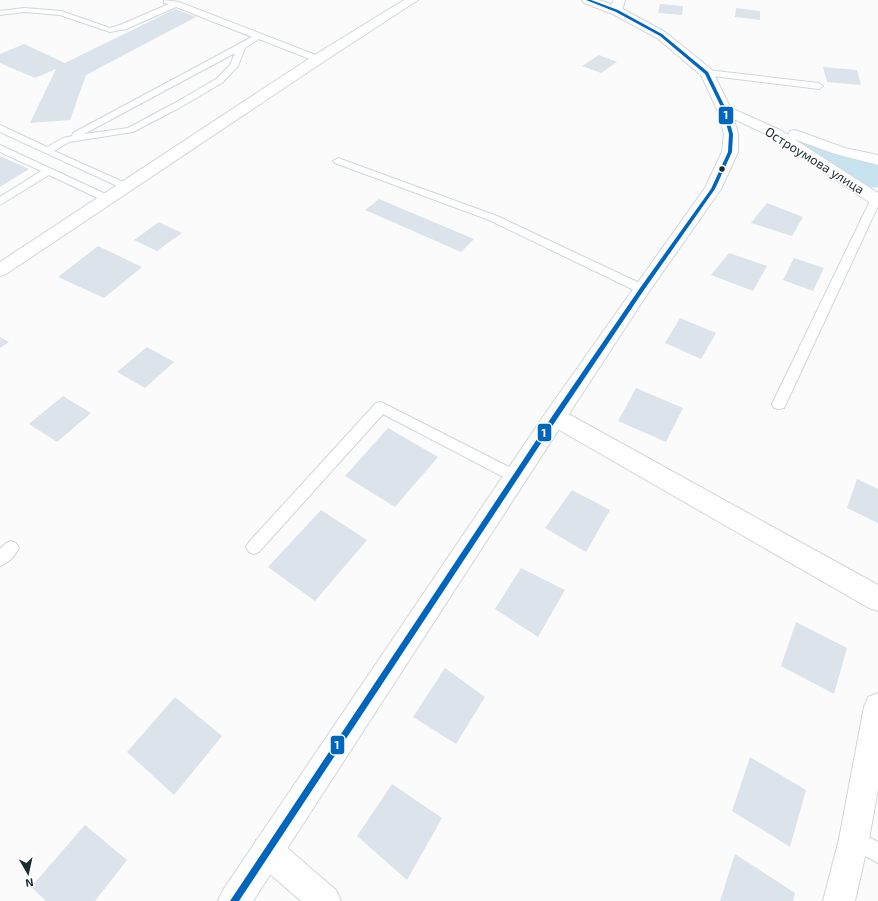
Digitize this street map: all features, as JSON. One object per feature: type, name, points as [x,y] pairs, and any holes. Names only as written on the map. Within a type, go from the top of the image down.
[{"type":"street","points":[[0,270],[108,200],[318,59],[412,0]]},
{"type":"street","points":[[234,901],[555,417],[642,289],[713,189],[730,152],[731,134],[724,109],[707,73],[661,35],[618,6],[588,0]]},
{"type":"street","name":"Остроумова улица","points":[[724,109],[761,120],[840,151],[876,161]]},
{"type":"street","name":"Остроумова улица","points":[[724,109],[775,133],[877,200]]},
{"type":"street","points":[[555,417],[878,599]]},
{"type":"street","points":[[840,901],[866,846],[878,707]]},
{"type":"street","points":[[267,852],[325,901]]},
{"type":"lane","points":[[164,0],[318,59]]},
{"type":"lane","points":[[0,13],[24,10],[61,13],[110,30],[123,27],[176,4]]},
{"type":"lane","points":[[46,151],[259,36]]},
{"type":"lane","points":[[66,140],[130,130],[176,106],[219,81],[234,66],[241,47],[244,44]]},
{"type":"lane","points":[[707,73],[819,86]]},
{"type":"lane","points":[[0,128],[46,151],[126,187]]},
{"type":"lane","points":[[0,148],[108,200]]},
{"type":"lane","points":[[338,161],[493,218],[642,289]]},
{"type":"lane","points":[[0,202],[48,171]]},
{"type":"lane","points":[[779,404],[877,200]]},
{"type":"lane","points":[[254,547],[381,407],[516,476]]},
{"type":"lane","points":[[0,559],[11,548]]},
{"type":"shaded area","points":[[783,133],[853,159],[878,164],[878,187],[868,188],[829,161]]},
{"type":"building","points":[[660,4],[683,6],[682,15],[658,13]]},
{"type":"building","points":[[736,8],[760,11],[760,20],[735,17]]},
{"type":"building","points":[[175,9],[196,17],[86,75],[70,120],[30,123],[56,69],[35,78],[0,63],[0,54],[24,44],[65,63]]},
{"type":"building","points":[[599,55],[617,62],[601,73],[582,66]]},
{"type":"building","points":[[823,67],[857,70],[861,85],[827,82]]},
{"type":"building","points":[[0,156],[29,169],[0,187]]},
{"type":"building","points":[[379,199],[474,239],[461,252],[365,210]]},
{"type":"building","points":[[767,203],[803,217],[792,236],[751,223]]},
{"type":"building","points":[[159,222],[182,233],[157,251],[134,240]]},
{"type":"building","points":[[98,246],[142,267],[104,298],[58,277]]},
{"type":"building","points":[[729,253],[767,266],[753,291],[711,275]]},
{"type":"building","points":[[794,258],[824,268],[813,291],[783,280]]},
{"type":"building","points":[[680,318],[716,333],[701,359],[665,343]]},
{"type":"building","points":[[0,337],[9,342],[0,348]]},
{"type":"building","points":[[147,347],[174,362],[145,388],[117,372]]},
{"type":"building","points":[[636,388],[683,408],[666,442],[618,421]]},
{"type":"building","points":[[63,396],[91,413],[57,442],[29,424]]},
{"type":"building","points":[[388,428],[438,457],[395,507],[345,476]]},
{"type":"building","points":[[857,479],[878,489],[878,523],[847,508]]},
{"type":"building","points":[[572,490],[610,510],[586,552],[545,528]]},
{"type":"building","points":[[321,510],[367,540],[315,601],[268,567]]},
{"type":"building","points":[[521,568],[565,590],[538,637],[495,609]]},
{"type":"building","points":[[796,622],[847,648],[834,694],[781,666]]},
{"type":"building","points":[[445,668],[485,697],[456,744],[413,717]]},
{"type":"building","points":[[175,697],[222,736],[174,795],[127,752]]},
{"type":"building","points":[[750,757],[806,790],[790,847],[732,811]]},
{"type":"building","points":[[392,784],[442,818],[407,880],[357,836]]},
{"type":"building","points":[[85,825],[127,860],[95,901],[46,901],[31,887]]},
{"type":"building","points":[[735,854],[795,893],[793,901],[720,901]]},
{"type":"transit line","name":"1","points":[[234,901],[555,417],[642,289],[713,189],[730,152],[731,134],[724,109],[707,73],[661,35],[617,11],[588,0]]}]
